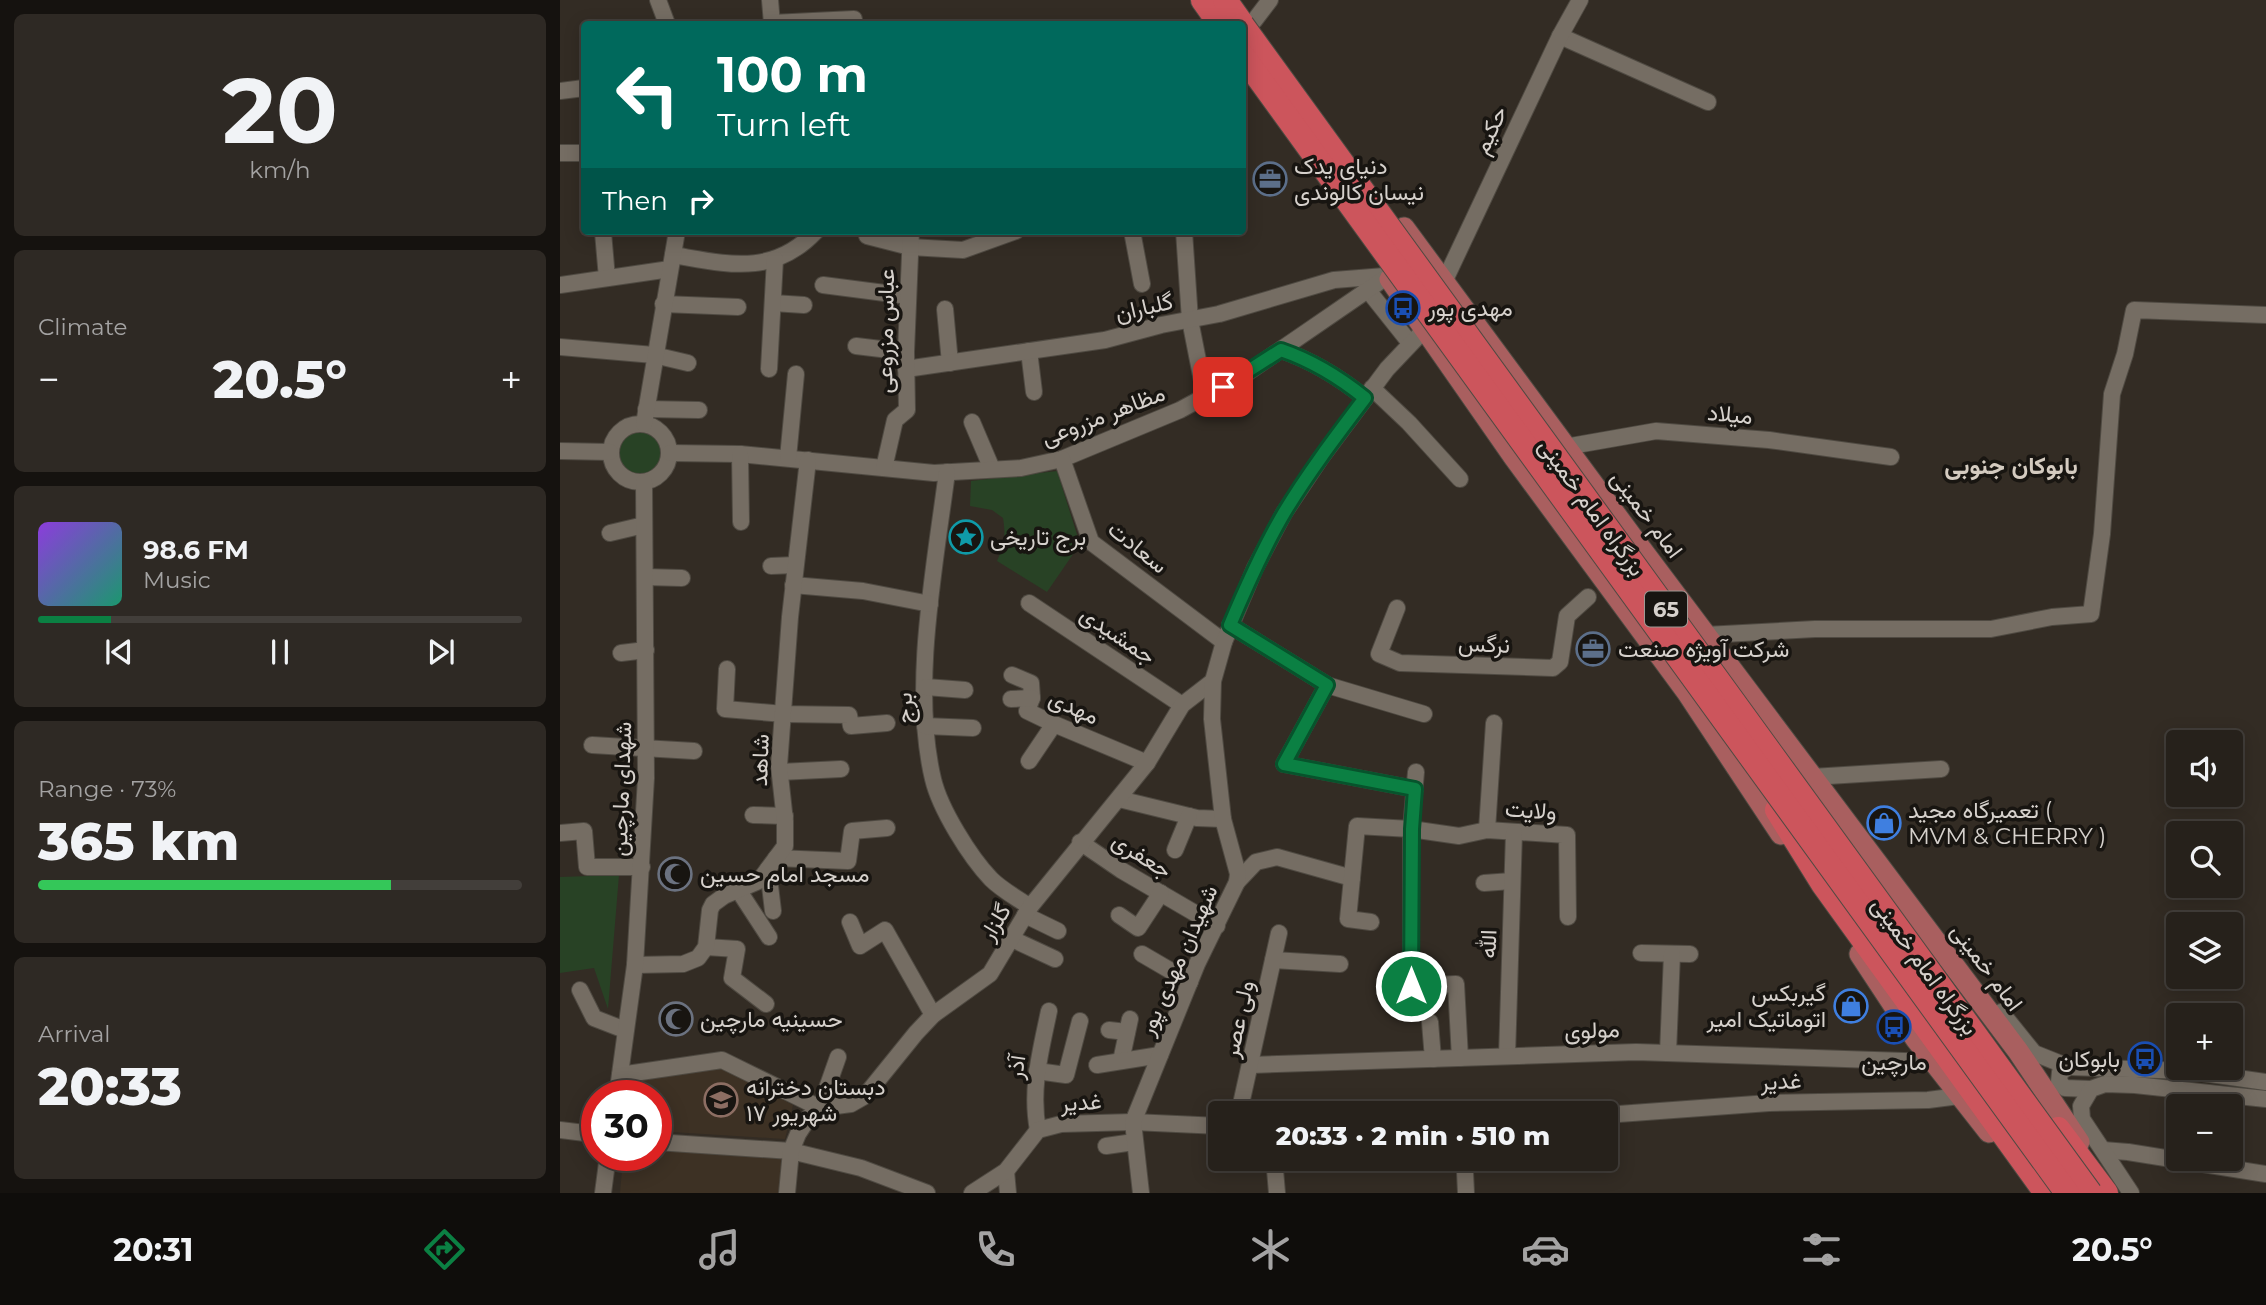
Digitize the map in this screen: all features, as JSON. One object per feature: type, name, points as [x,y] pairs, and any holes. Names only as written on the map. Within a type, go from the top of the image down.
[{"type":"highway","points":[[1203,0],[1218,21]]},
{"type":"highway","name":"بزرگراه امام خمینی","points":[[1225,0],[1244,21]]},
{"type":"highway","name":"بزرگراه امام خمینی","points":[[1246,23],[2067,1193]]},
{"type":"highway","name":"بزرگراه امام خمینی","points":[[1246,60],[2090,1193]]},
{"type":"highway","points":[[1718,696],[1823,884],[2046,1193]]},
{"type":"highway","points":[[1718,696],[2106,1193]]},
{"type":"main road","points":[[1189,0],[1204,21]]},
{"type":"main road","name":"امام خمینی","points":[[1239,0],[1245,21]]},
{"type":"main road","name":"امام خمینی","points":[[1246,23],[1444,282],[2018,1051],[2114,1193]]},
{"type":"main road","points":[[1246,80],[1388,276],[1417,337],[1565,524],[1687,692],[1916,1039],[2039,1193]]},
{"type":"main road","points":[[1565,524],[1603,498]]},
{"type":"street","points":[[658,0],[666,21]]},
{"type":"street","points":[[769,0],[772,21]]},
{"type":"street","points":[[1246,23],[1270,0]]},
{"type":"street","name":"حکیم","points":[[1444,282],[1560,36],[1580,0]]},
{"type":"street","points":[[821,21],[854,19]]},
{"type":"street","points":[[1560,36],[1708,102]]},
{"type":"street","points":[[560,92],[581,89]]},
{"type":"street","points":[[560,153],[581,153]]},
{"type":"street","points":[[603,235],[607,278]]},
{"type":"street","points":[[645,416],[676,235]]},
{"type":"street","points":[[560,285],[607,278],[671,262],[740,266],[775,259],[812,235]]},
{"type":"street","points":[[1133,235],[1142,284]]},
{"type":"street","points":[[1184,235],[1190,320],[1205,396]]},
{"type":"street","points":[[867,236],[910,239],[963,250],[980,238]]},
{"type":"street","name":"عباس مزروعی","points":[[884,468],[895,420],[907,410],[910,239]]},
{"type":"street","points":[[769,369],[775,259]]},
{"type":"street","name":"مظاهر مزروعی","points":[[670,453],[740,454],[934,473],[1021,468],[1062,459],[1180,410],[1241,377],[1388,276]]},
{"type":"street","name":"گلباران","points":[[906,369],[1105,340],[1219,314],[1334,280],[1388,276]]},
{"type":"street","points":[[823,285],[908,296]]},
{"type":"street","points":[[1367,289],[1417,337]]},
{"type":"street","points":[[773,303],[804,305]]},
{"type":"street","points":[[663,304],[738,307]]},
{"type":"street","points":[[945,309],[950,363]]},
{"type":"street","points":[[1705,635],[1815,629],[1991,629],[2052,617],[2091,614],[2102,534],[2112,394],[2125,354],[2134,310],[2266,315]]},
{"type":"street","name":"شهیدان مهدی پور","points":[[1133,1122],[1190,982],[1237,882],[1238,874],[1223,819],[1212,719],[1213,681],[1230,625],[1255,568],[1284,513],[1369,393],[1417,337]]},
{"type":"street","points":[[856,346],[906,352]]},
{"type":"street","points":[[560,347],[654,355],[688,363]]},
{"type":"street","points":[[1281,350],[1303,357],[1369,393],[1409,423],[1460,479]]},
{"type":"street","points":[[1030,351],[1034,392]]},
{"type":"street","points":[[788,458],[796,374]]},
{"type":"street","points":[[645,416],[665,437],[670,453],[659,476],[644,482],[635,482],[620,475],[611,461],[612,442],[625,428],[645,416],[699,410]]},
{"type":"street","points":[[972,422],[992,469]]},
{"type":"street","name":"میلاد","points":[[1565,447],[1656,431],[1769,440],[1891,457]]},
{"type":"street","points":[[560,451],[610,452]]},
{"type":"street","points":[[740,454],[741,522]]},
{"type":"street","name":"سعادت","points":[[1062,459],[1091,542],[1224,642]]},
{"type":"street","name":"شاهد","points":[[772,863],[785,846],[780,772],[793,585],[808,460]]},
{"type":"street","name":"برج","points":[[947,472],[930,604],[926,687],[925,726],[933,780],[957,834],[992,879],[1027,911],[1058,931]]},
{"type":"street","name":"شهدای مارچین","points":[[619,1080],[635,965],[642,867],[646,747],[644,482]]},
{"type":"street","points":[[610,533],[644,525]]},
{"type":"street","points":[[771,566],[795,565]]},
{"type":"street","points":[[645,577],[682,578]]},
{"type":"street","points":[[793,585],[863,591],[930,604]]},
{"type":"street","name":"نرگس","points":[[1396,608],[1379,654],[1400,663],[1553,668],[1560,662],[1567,615],[1588,597]]},
{"type":"street","name":"جمشیدی","points":[[1029,603],[1182,705]]},
{"type":"street","points":[[1230,625],[1327,685],[1424,714]]},
{"type":"street","points":[[621,653],[646,650]]},
{"type":"street","points":[[727,669],[725,709],[849,715],[851,726],[887,723]]},
{"type":"street","name":"مهدی","points":[[1012,675],[1031,683],[1032,698],[1027,711],[1147,763]]},
{"type":"street","name":"گلزار","points":[[820,1108],[851,1104],[865,1096],[933,1015],[990,974],[1027,911],[1080,842],[1147,763],[1182,705],[1213,681]]},
{"type":"street","points":[[1327,685],[1284,764],[1415,789]]},
{"type":"street","points":[[926,687],[965,690]]},
{"type":"street","points":[[1011,699],[1032,698]]},
{"type":"street","points":[[1487,830],[1494,723]]},
{"type":"street","points":[[1029,761],[1054,724]]},
{"type":"street","points":[[925,726],[973,728]]},
{"type":"street","points":[[592,745],[694,751]]},
{"type":"street","points":[[780,772],[841,769]]},
{"type":"street","points":[[1812,777],[1941,769]]},
{"type":"street","points":[[1416,772],[1412,829],[1411,986],[1456,984],[1460,1058]]},
{"type":"street","points":[[1119,799],[1189,817],[1223,819]]},
{"type":"street","points":[[753,816],[785,816]]},
{"type":"street","points":[[1175,850],[1189,817]]},
{"type":"street","name":"ولایت","points":[[1352,878],[1357,826],[1412,829],[1459,836],[1487,830],[1567,835],[1568,917]]},
{"type":"street","points":[[772,863],[848,861],[852,831],[887,828]]},
{"type":"street","points":[[560,833],[584,831],[587,867],[642,867]]},
{"type":"street","name":"الله","points":[[1507,1056],[1514,832]]},
{"type":"street","name":"جعفری","points":[[1080,842],[1121,870],[1217,926]]},
{"type":"street","points":[[1237,882],[1256,862],[1277,857],[1352,878],[1348,919],[1371,922]]},
{"type":"street","points":[[635,965],[690,963],[698,958],[706,947],[713,904],[724,895],[759,881],[772,863]]},
{"type":"street","points":[[772,863],[773,911]]},
{"type":"street","points":[[1484,883],[1513,881]]},
{"type":"street","points":[[739,891],[769,937]]},
{"type":"street","points":[[1119,915],[1138,928],[1161,893]]},
{"type":"street","points":[[1915,914],[2034,1053],[2069,1067],[2189,1071],[2266,1082]]},
{"type":"street","points":[[850,922],[860,946],[886,930],[933,1015]]},
{"type":"street","name":"ولی عصر","points":[[1242,1101],[1279,933]]},
{"type":"street","points":[[1010,938],[1055,960]]},
{"type":"street","points":[[706,947],[737,949],[732,978],[766,1004]]},
{"type":"street","points":[[1641,953],[1690,954]]},
{"type":"street","points":[[1142,954],[1190,982]]},
{"type":"street","points":[[1668,1053],[1672,954]]},
{"type":"street","points":[[1273,960],[1340,964]]},
{"type":"street","points":[[580,990],[594,1018],[625,1030]]},
{"type":"street","name":"آذر","points":[[1038,1130],[1034,1108],[1037,1071],[1049,1011]]},
{"type":"street","points":[[1037,1071],[1066,1074],[1080,1021]]},
{"type":"street","points":[[1430,1022],[1433,1059]]},
{"type":"street","points":[[1109,1030],[1129,1025],[1122,1061]]},
{"type":"street","name":"مولوی","points":[[1251,1065],[1636,1052],[1934,1062]]},
{"type":"street","points":[[1097,1065],[1160,1055]]},
{"type":"street","points":[[787,1193],[791,1151],[803,1125],[820,1108],[838,1057]]},
{"type":"street","points":[[620,1076],[722,1060],[820,1108]]},
{"type":"street","points":[[2069,1067],[2060,1072],[2059,1082],[2065,1087],[2135,1085],[2266,1099]]},
{"type":"street","points":[[2091,1088],[2081,1106],[2082,1119],[2131,1193]]},
{"type":"street","name":"غدیر","points":[[1618,1114],[1769,1104],[1928,1100],[1959,1096]]},
{"type":"street","points":[[1133,1122],[1135,1188]]},
{"type":"street","name":"غدیر","points":[[972,1193],[1006,1171],[1038,1130],[1061,1124],[1133,1122],[1208,1125]]},
{"type":"street","points":[[560,1130],[581,1134]]},
{"type":"street","points":[[1106,1146],[1134,1142]]},
{"type":"street","points":[[672,1143],[791,1151],[860,1168],[927,1193]]},
{"type":"street","points":[[2103,1150],[2266,1174]]},
{"type":"street","points":[[603,1193],[606,1171]]},
{"type":"street","points":[[1006,1171],[1008,1193]]},
{"type":"street","points":[[1275,1171],[1278,1193]]},
{"type":"street","points":[[1465,1172],[1466,1193]]},
{"type":"shaded area","name":"دبستان دخترانه ۱۷ شهریور","points":[[723,1067],[793,1105],[785,1139],[672,1132],[672,1080],[641,1080]]},
{"type":"shaded area","points":[[672,1149],[784,1154],[780,1193],[620,1193],[622,1171],[672,1171]]},
{"type":"green space","points":[[639,431],[654,438],[661,453],[654,468],[639,475],[624,468],[617,453],[624,438]]},
{"type":"green space","points":[[1057,471],[1080,544],[1047,592],[997,561],[1004,540],[1003,518],[992,510],[970,506],[971,481]]},
{"type":"green space","points":[[619,875],[608,1009],[594,968],[560,973],[560,877]]},
{"type":"place","name":"دنیای یدک نیسان کالوندی","points":[[1270,179]]},
{"type":"place","name":"مهدی پور","points":[[1403,308]]},
{"type":"place","name":"برج تاریخی","points":[[966,537]]},
{"type":"place","name":"شرکت آویژه صنعت","points":[[1593,649]]},
{"type":"place","name":"تعمیرگاه مجید ( MVM & CHERRY )","points":[[1884,823]]},
{"type":"place","name":"مسجد امام حسین","points":[[675,874]]},
{"type":"place","name":"گیربکس اتوماتیک امیر","points":[[1851,1006]]},
{"type":"place","name":"حسینیه مارچین","points":[[676,1019]]},
{"type":"place","name":"مارچین","points":[[1894,1027]]},
{"type":"place","name":"بابوکان","points":[[2145,1059]]},
{"type":"place","name":"دبستان دخترانه ۱۷ شهریور","points":[[721,1100]]},
{"type":"district","name":"بابوکان جنوبی","points":[[2011,465]]},
{"type":"route","points":[[1223,387],[1281,350],[1303,357],[1323,368],[1365,398],[1284,513],[1255,568],[1230,625],[1327,685],[1284,764],[1415,789],[1412,829],[1411,986]]}]
